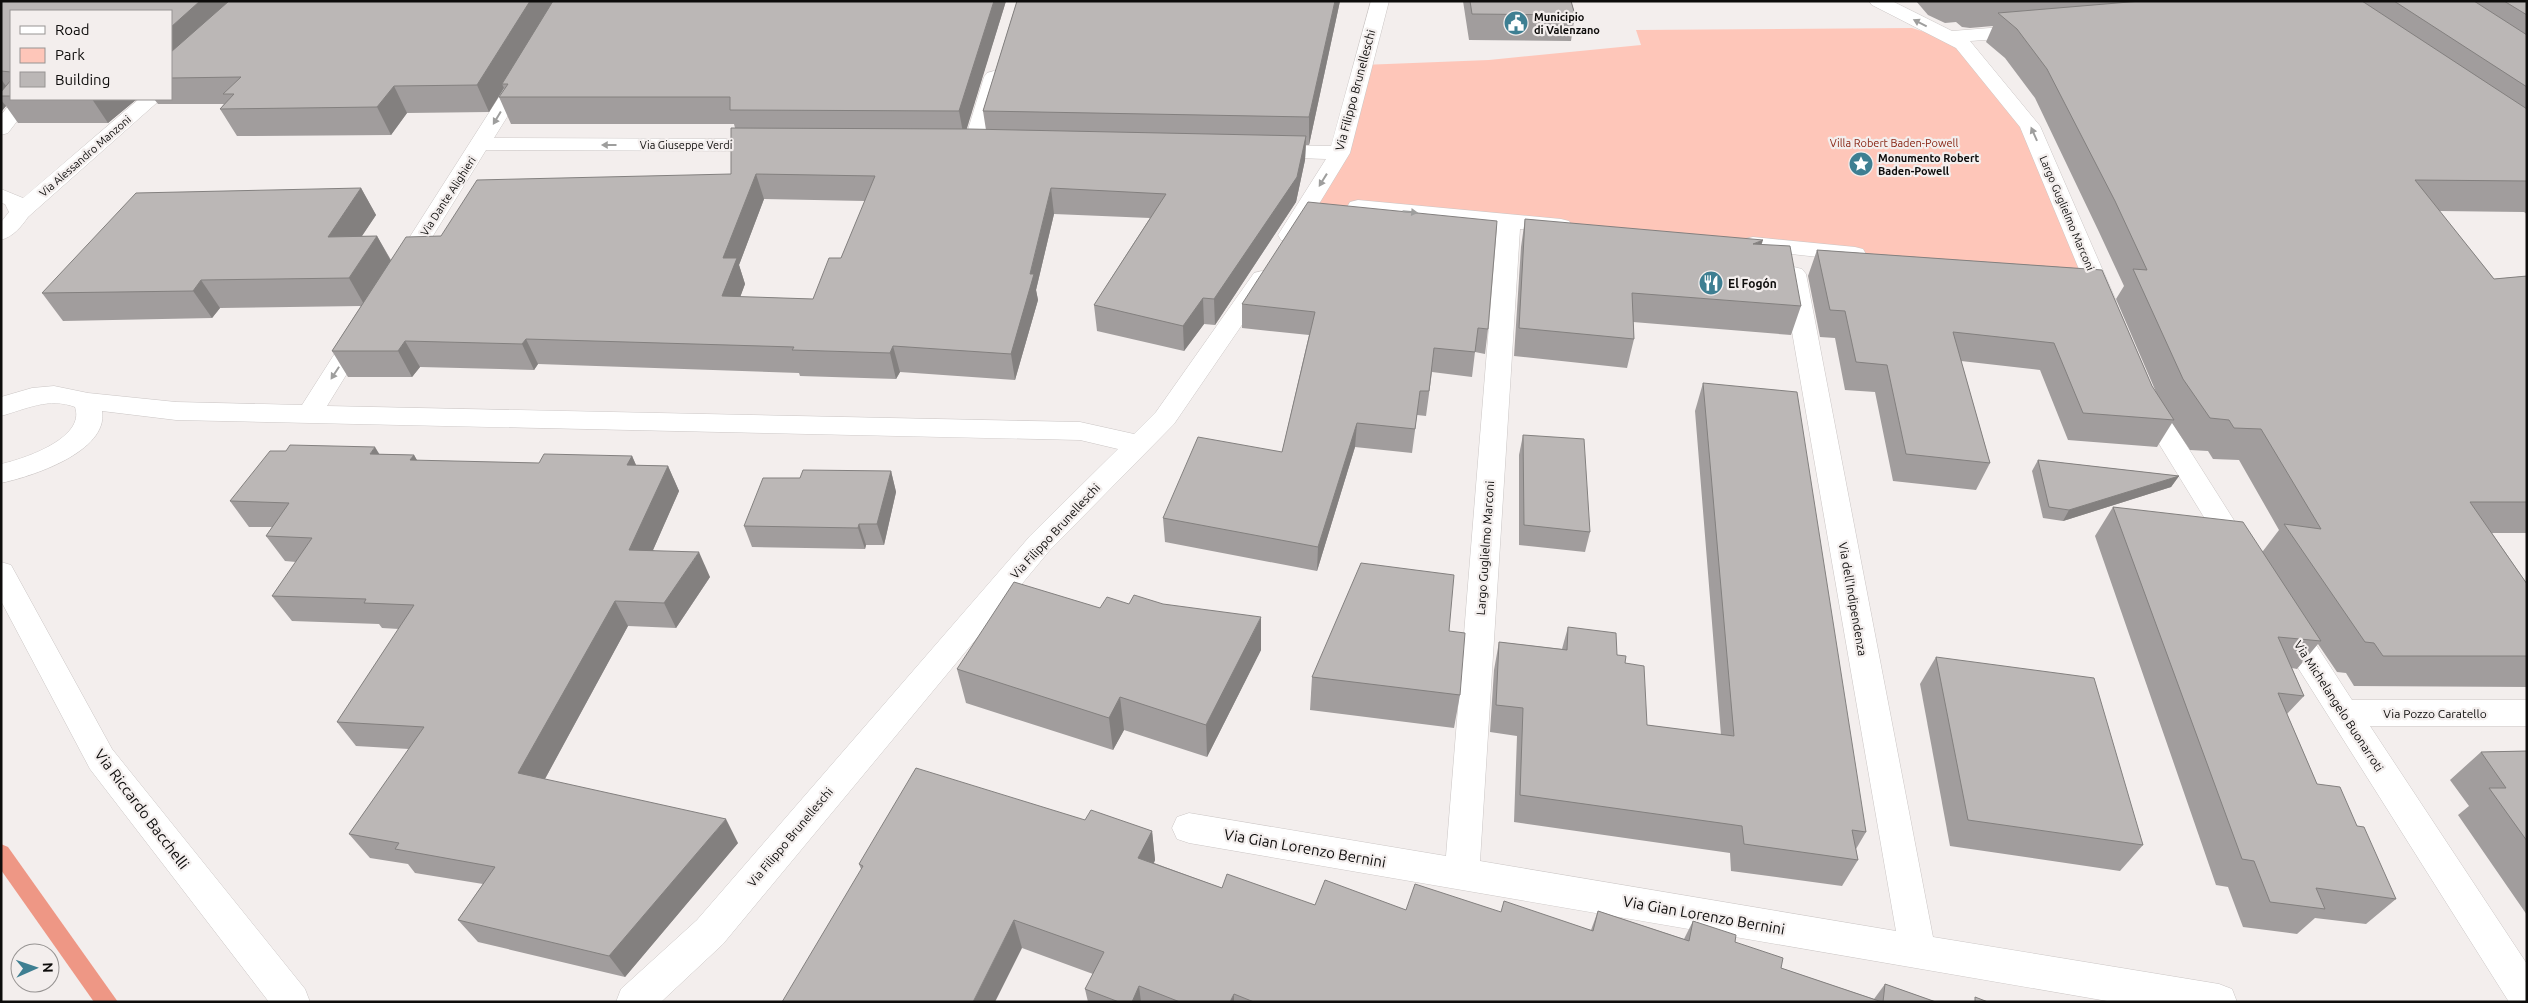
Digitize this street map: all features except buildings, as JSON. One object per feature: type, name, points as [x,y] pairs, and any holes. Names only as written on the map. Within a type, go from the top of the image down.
[{"type":"street","name":"Via Filippo Brunelleschi","points":[[634,1002],[710,932],[1040,543],[1139,444],[1170,410],[1253,292],[1325,204],[1340,153],[1376,10],[1380,1]]},
{"type":"street","name":"Largo Guglielmo Marconi","points":[[1878,1],[1963,44],[2030,126],[2084,274],[2116,330]]},
{"type":"street","points":[[1949,37],[2048,29]]},
{"type":"street","points":[[973,146],[1001,55]]},
{"type":"street","name":"Via Dante Alighieri","points":[[393,283],[482,144],[532,60]]},
{"type":"street","points":[[1,129],[23,100]]},
{"type":"street","name":"Via Alessandro Manzoni","points":[[20,212],[150,100]]},
{"type":"street","name":"Via Giuseppe Verdi","points":[[482,144],[786,145]]},
{"type":"street","points":[[1251,151],[1340,153]]},
{"type":"street","points":[[1,195],[14,200],[20,212],[11,225],[1,233]]},
{"type":"street","points":[[1325,204],[1586,229]]},
{"type":"street","name":"Largo Guglielmo Marconi","points":[[1462,874],[1509,221]]},
{"type":"street","points":[[1731,242],[1876,256]]},
{"type":"street","name":"Via dell'Indipendenza","points":[[1789,248],[1918,951]]},
{"type":"street","points":[[309,414],[372,316]]},
{"type":"street","points":[[2135,375],[2150,412],[2252,571]]},
{"type":"street","points":[[1,383],[12,402],[61,393],[72,395],[85,401],[176,411],[1080,431],[1139,444]]},
{"type":"street","points":[[1,474],[30,467],[54,456],[72,443],[85,428],[90,417],[85,401]]},
{"type":"street","name":"Via Riccardo Bacchelli","points":[[1,573],[101,759],[292,1002]]},
{"type":"street","name":"Via Michelangelo Buonarroti","points":[[2274,604],[2527,997]]},
{"type":"street","name":"Via Pozzo Caratello","points":[[2344,713],[2527,713]]},
{"type":"street","name":"Via Gian Lorenzo Bernini","points":[[1189,828],[2219,1002]]},
{"type":"green space","name":"Villa Robert Baden-Powell","points":[[1912,28],[1963,44],[2030,126],[2094,275],[1309,203],[1340,153],[1362,65],[1489,60],[1641,45],[1636,30]]},
{"type":"waterway","points":[[1,853],[107,1002]]},
{"type":"place","name":"Municipio di Valenzano","points":[[1516,23]]},
{"type":"place","name":"Monumento Robert Baden-Powell","points":[[1861,164]]},
{"type":"place","name":"El Fogón","points":[[1711,283]]}]
